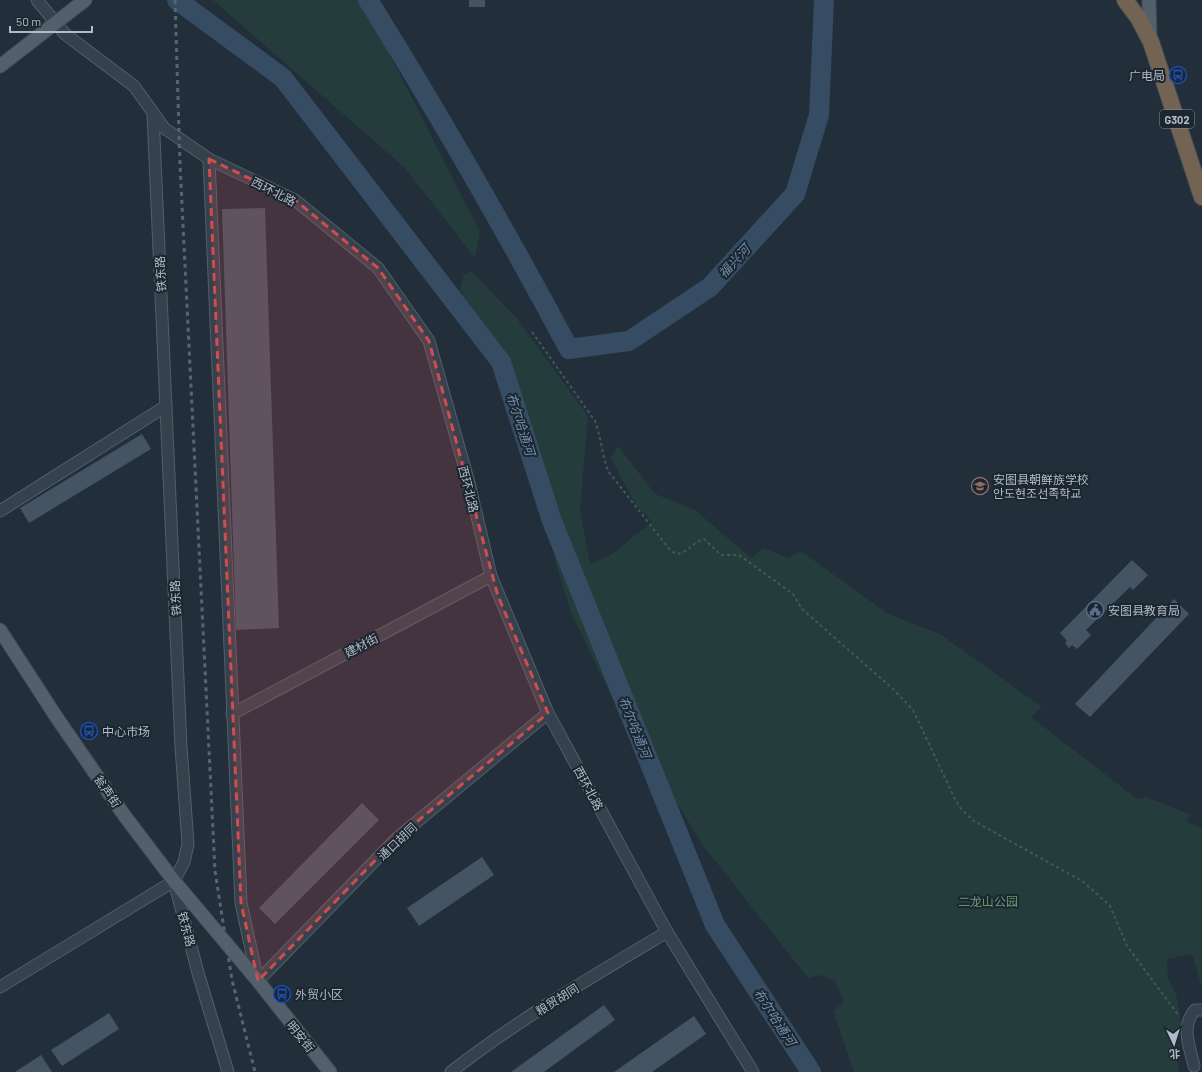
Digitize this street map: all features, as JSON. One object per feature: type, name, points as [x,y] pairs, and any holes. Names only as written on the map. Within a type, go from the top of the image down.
[{"type":"highway","name":"G302","points":[[1125,0],[1139,18],[1151,42],[1202,197]]},
{"type":"main road","points":[[0,66],[85,0]]},
{"type":"main road","points":[[1149,0],[1148,21],[1151,42]]},
{"type":"main road","name":"瓮声街","points":[[0,630],[57,718],[124,815],[174,882],[226,944]]},
{"type":"main road","name":"明安街","points":[[226,944],[258,981],[330,1072]]},
{"type":"street","name":"西环北路","points":[[36,0],[55,24],[77,44],[127,79],[140,94],[152,114],[164,128],[209,159],[296,200],[378,268],[429,340],[469,483],[491,576],[548,713],[667,932],[753,1072]]},
{"type":"street","name":"铁东路","points":[[152,114],[181,747],[188,831],[186,855],[174,882],[198,973],[228,1072]]},
{"type":"street","points":[[209,159],[241,903],[258,981]]},
{"type":"street","points":[[0,511],[166,406]]},
{"type":"street","name":"建材街","points":[[232,714],[491,576]]},
{"type":"street","name":"通口胡同","points":[[258,981],[396,839],[548,713]]},
{"type":"street","points":[[0,987],[174,882]]},
{"type":"street","name":"粮贸胡同","points":[[451,1072],[479,1050],[545,1005],[667,932]]},
{"type":"street","points":[[1194,1066],[1186,1025],[1190,1016],[1195,1010],[1202,1010]]},
{"type":"path","points":[[532,332],[595,421],[599,432],[602,456],[608,471],[670,550],[676,554],[685,553],[696,542],[704,539],[721,555],[739,555],[793,594],[802,609],[893,689],[913,710],[961,809],[974,821],[1082,881],[1110,906],[1126,946],[1186,1025]]},
{"type":"highlighted area","points":[[209,159],[295,200],[378,268],[429,341],[498,596],[548,713],[396,839],[258,981],[241,903]]},
{"type":"green space","points":[[213,0],[362,0],[480,232],[475,258],[405,168]]},
{"type":"green space","name":"二龙山公园","points":[[471,271],[515,316],[588,416],[580,511],[590,564],[609,556],[652,522],[634,502],[611,458],[618,446],[655,494],[695,510],[751,558],[764,548],[788,558],[801,551],[888,614],[940,634],[1042,707],[1031,717],[1137,799],[1146,797],[1189,814],[1187,822],[1202,828],[1202,988],[1192,954],[1167,959],[1168,979],[1176,994],[1182,1027],[1173,1037],[1179,1072],[854,1072],[833,1011],[844,1002],[835,981],[820,975],[808,978],[702,844],[612,697],[572,615],[556,564],[539,454],[460,290],[464,275]]},
{"type":"building","points":[[469,0],[485,0],[485,7],[469,7]]},
{"type":"building","points":[[265,208],[279,628],[236,630],[222,209]]},
{"type":"building","points":[[142,434],[151,449],[29,523],[20,508]]},
{"type":"building","name":"安图县教育局","points":[[1132,560],[1148,575],[1133,590],[1130,587],[1086,630],[1091,635],[1077,649],[1072,645],[1069,648],[1065,643],[1067,641],[1060,633]]},
{"type":"building","points":[[1174,599],[1189,614],[1090,717],[1075,704]]},
{"type":"building","points":[[362,803],[379,820],[275,924],[259,908]]},
{"type":"building","points":[[482,857],[494,875],[419,926],[407,908]]},
{"type":"building","points":[[604,1005],[615,1020],[544,1072],[511,1072]]},
{"type":"building","points":[[109,1013],[119,1029],[62,1066],[51,1050]]},
{"type":"building","points":[[694,1016],[706,1034],[652,1072],[614,1072]]},
{"type":"building","points":[[41,1055],[52,1072],[15,1072]]},
{"type":"waterway","name":"布尔哈通河","points":[[177,0],[283,78],[501,362],[552,521],[715,925],[811,1072]]},
{"type":"waterway","name":"福兴河","points":[[368,0],[472,173],[569,349],[629,341],[710,287],[795,194],[819,115],[824,0]]},
{"type":"railway","points":[[175,0],[180,164],[215,871],[232,980],[255,1072]]},
{"type":"place","name":"广电局","points":[[1178,75]]},
{"type":"place","name":"安图县朝鲜族学校 안도현조선족학교","points":[[980,486]]},
{"type":"place","name":"安图县教育局","points":[[1095,610]]},
{"type":"place","name":"中心市场","points":[[89,731]]},
{"type":"place","name":"外贸小区","points":[[282,994]]}]
